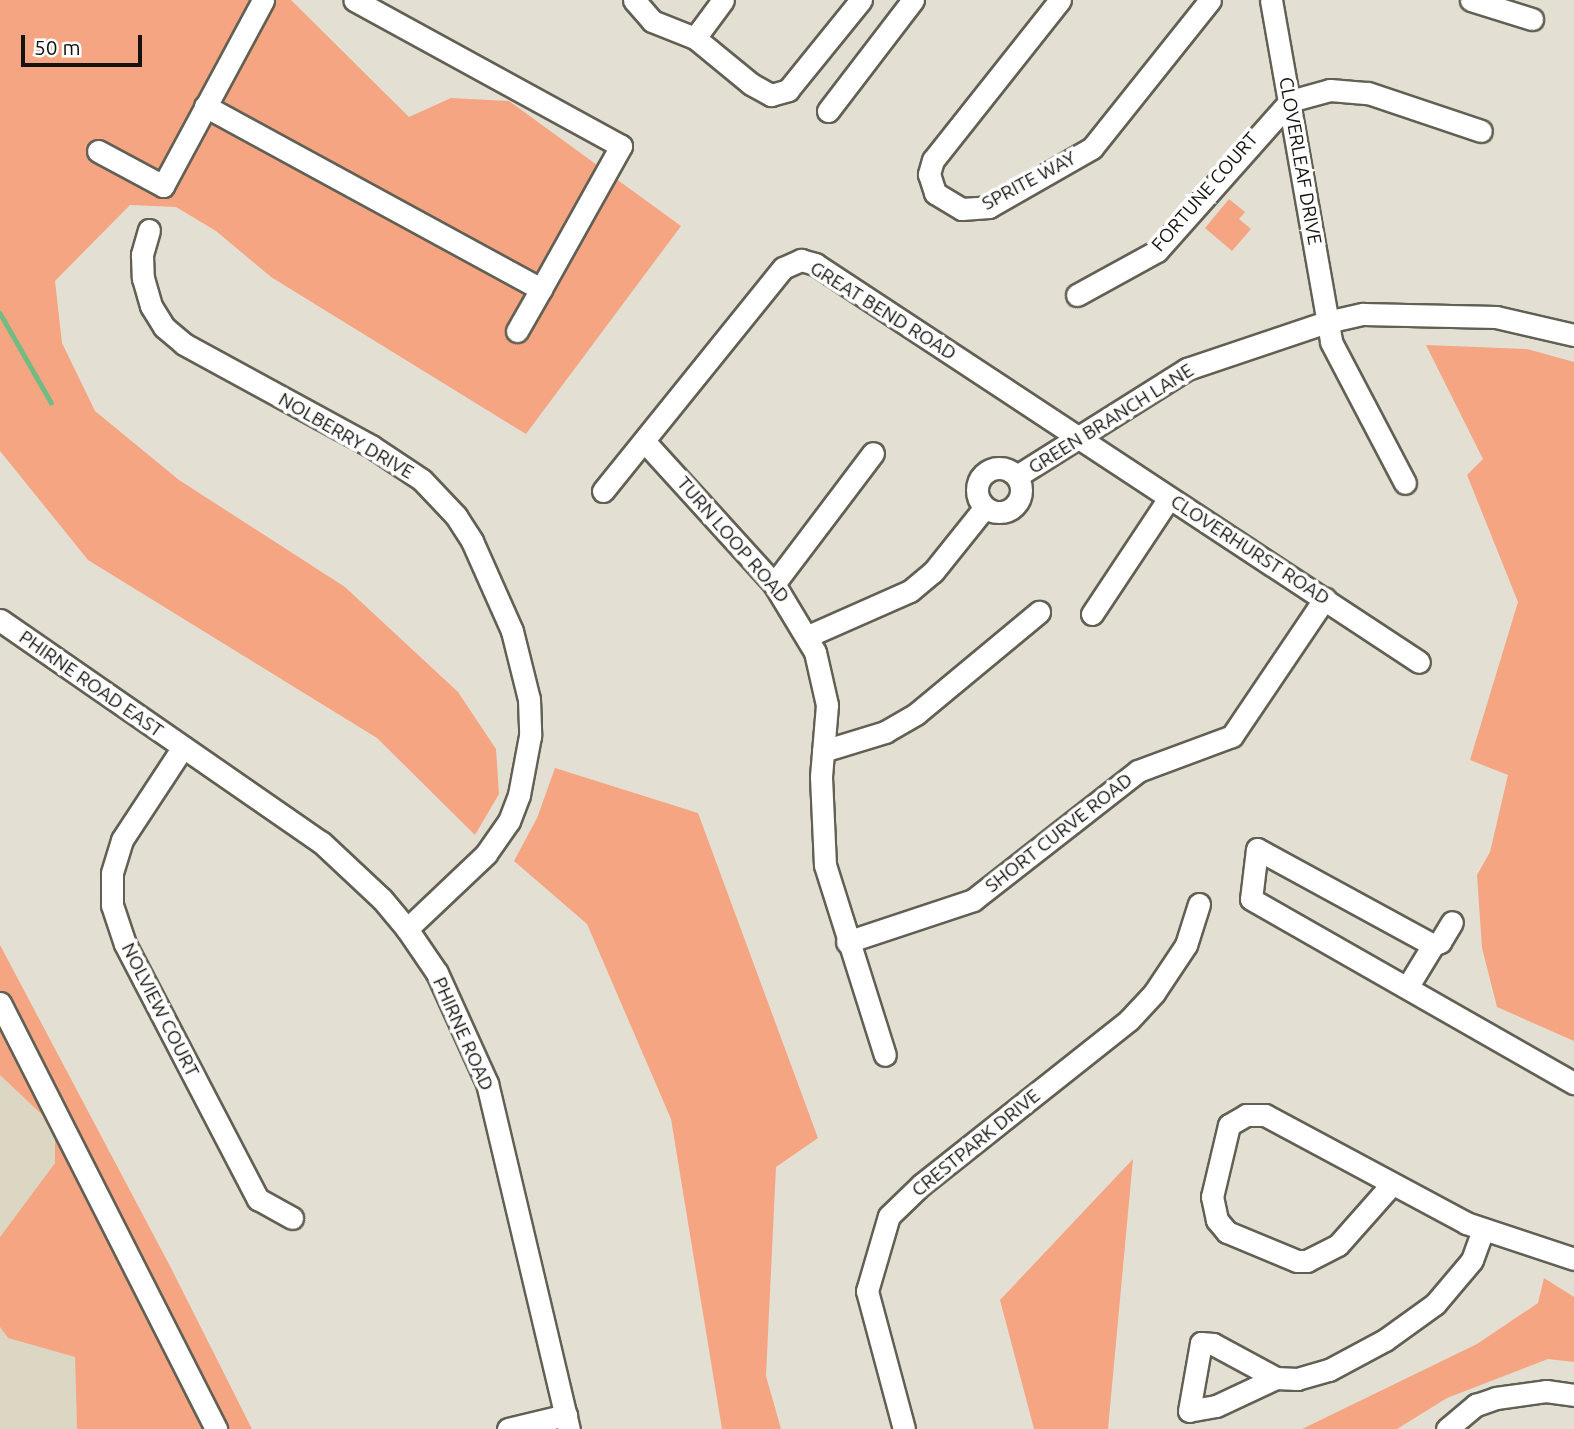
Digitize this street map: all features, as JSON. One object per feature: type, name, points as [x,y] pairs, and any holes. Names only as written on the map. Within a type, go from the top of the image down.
[{"type":"street","points":[[98,151],[163,186],[263,0]]},
{"type":"street","points":[[354,0],[621,146],[517,331]]},
{"type":"street","points":[[634,0],[652,21],[695,38],[751,84],[771,95],[788,90],[861,0]]},
{"type":"street","points":[[695,38],[723,0]]},
{"type":"street","points":[[828,111],[914,0]]},
{"type":"street","name":"SPRITE WAY","points":[[1060,0],[933,160],[929,174],[935,193],[962,209],[989,207],[1092,148],[1210,0]]},
{"type":"street","name":"CLOVERLEAF DRIVE","points":[[1271,0],[1327,322],[1338,362],[1405,483]]},
{"type":"street","points":[[1471,0],[1532,19]]},
{"type":"street","points":[[1290,101],[1330,90],[1368,93],[1481,131]]},
{"type":"street","name":"FORTUNE COURT","points":[[1077,295],[1157,251],[1290,101]]},
{"type":"street","points":[[205,106],[541,289]]},
{"type":"street","name":"NOLBERRY DRIVE","points":[[149,230],[142,255],[143,278],[151,306],[164,327],[184,344],[371,446],[422,480],[456,516],[472,541],[512,631],[529,699],[530,736],[519,794],[509,821],[486,854],[407,929]]},
{"type":"street","name":"GREAT BEND ROAD","points":[[603,491],[780,271],[801,260],[815,264],[1081,439]]},
{"type":"street","name":"GREEN BRANCH LANE","points":[[1017,476],[1081,439],[1187,369],[1327,322],[1363,314],[1496,317],[1574,335]]},
{"type":"street","name":"CLOVERHURST ROAD","points":[[1081,439],[1419,662]]},
{"type":"street","name":"TURN LOOP ROAD","points":[[644,441],[774,584],[808,636],[827,705],[823,751],[825,865],[847,942],[885,1055]]},
{"type":"street","points":[[774,584],[873,453]]},
{"type":"street","name":"GREEN BRANCH LANE","points":[[1001,468],[1017,476],[1021,484],[1018,502],[1003,512],[985,507],[977,491],[984,474],[1001,468]]},
{"type":"street","points":[[1091,614],[1169,498]]},
{"type":"street","points":[[808,636],[910,591],[933,572],[985,507]]},
{"type":"street","name":"SHORT CURVE ROAD","points":[[847,942],[973,900],[1138,771],[1232,736],[1325,598]]},
{"type":"street","points":[[823,751],[886,732],[916,714],[1039,612]]},
{"type":"street","name":"PHIRNE ROAD EAST","points":[[0,620],[183,747]]},
{"type":"street","name":"PHIRNE ROAD","points":[[183,747],[321,842],[376,892],[407,929],[437,974],[487,1083],[568,1422]]},
{"type":"street","name":"NOLVIEW COURT","points":[[183,747],[122,839],[112,873],[112,905],[125,944],[258,1199],[292,1218]]},
{"type":"street","points":[[1433,945],[1257,849],[1251,899],[1408,986],[1574,1083]]},
{"type":"street","name":"CRESTPARK DRIVE","points":[[904,1429],[867,1291],[889,1216],[921,1185],[1129,1020],[1154,993],[1186,945],[1199,904]]},
{"type":"street","points":[[1408,986],[1433,945],[1440,942],[1452,922]]},
{"type":"street","points":[[0,1003],[216,1429]]},
{"type":"street","points":[[1392,1184],[1338,1245],[1307,1261],[1227,1231],[1217,1220],[1212,1197],[1225,1133],[1236,1119],[1256,1113],[1483,1230],[1574,1259]]},
{"type":"street","points":[[1276,1378],[1297,1379],[1329,1370],[1413,1322],[1455,1284],[1472,1260],[1483,1230]]},
{"type":"street","points":[[1447,1429],[1476,1405],[1496,1398],[1546,1391],[1574,1395]]},
{"type":"street","points":[[508,1429],[568,1422]]},
{"type":"shaded area","points":[[0,0],[291,0],[409,117],[451,98],[509,101],[681,226],[526,434],[271,277],[216,231],[176,207],[130,205],[55,281],[62,343],[95,411],[179,480],[345,587],[458,692],[496,749],[499,794],[475,835],[377,738],[88,560],[0,451]]},
{"type":"shaded area","points":[[1229,199],[1245,212],[1239,219],[1251,229],[1232,251],[1205,228]]},
{"type":"shaded area","points":[[1426,345],[1527,349],[1574,362],[1574,1041],[1497,1007],[1482,948],[1477,875],[1490,852],[1508,775],[1470,760],[1518,602],[1467,475],[1483,459]]},
{"type":"shaded area","points":[[555,768],[698,813],[818,1138],[776,1167],[766,1376],[781,1429],[722,1429],[671,1119],[587,924],[514,861],[537,818]]},
{"type":"shaded area","points":[[0,945],[171,1268],[252,1429],[77,1429],[75,1357],[8,1338],[0,1327],[0,1237],[55,1163],[55,1127],[0,1075]]},
{"type":"shaded area","points":[[0,1075],[55,1127],[55,1163],[0,1237]]},
{"type":"shaded area","points":[[1133,1159],[1108,1429],[1034,1429],[1000,1300]]},
{"type":"shaded area","points":[[1544,1278],[1574,1297],[1574,1362],[1548,1359],[1447,1398],[1397,1429],[1302,1429],[1477,1344],[1538,1303]]},
{"type":"shaded area","points":[[0,1327],[8,1338],[75,1357],[77,1429],[0,1429]]},
{"type":"waterway","points":[[0,313],[51,402]]}]
